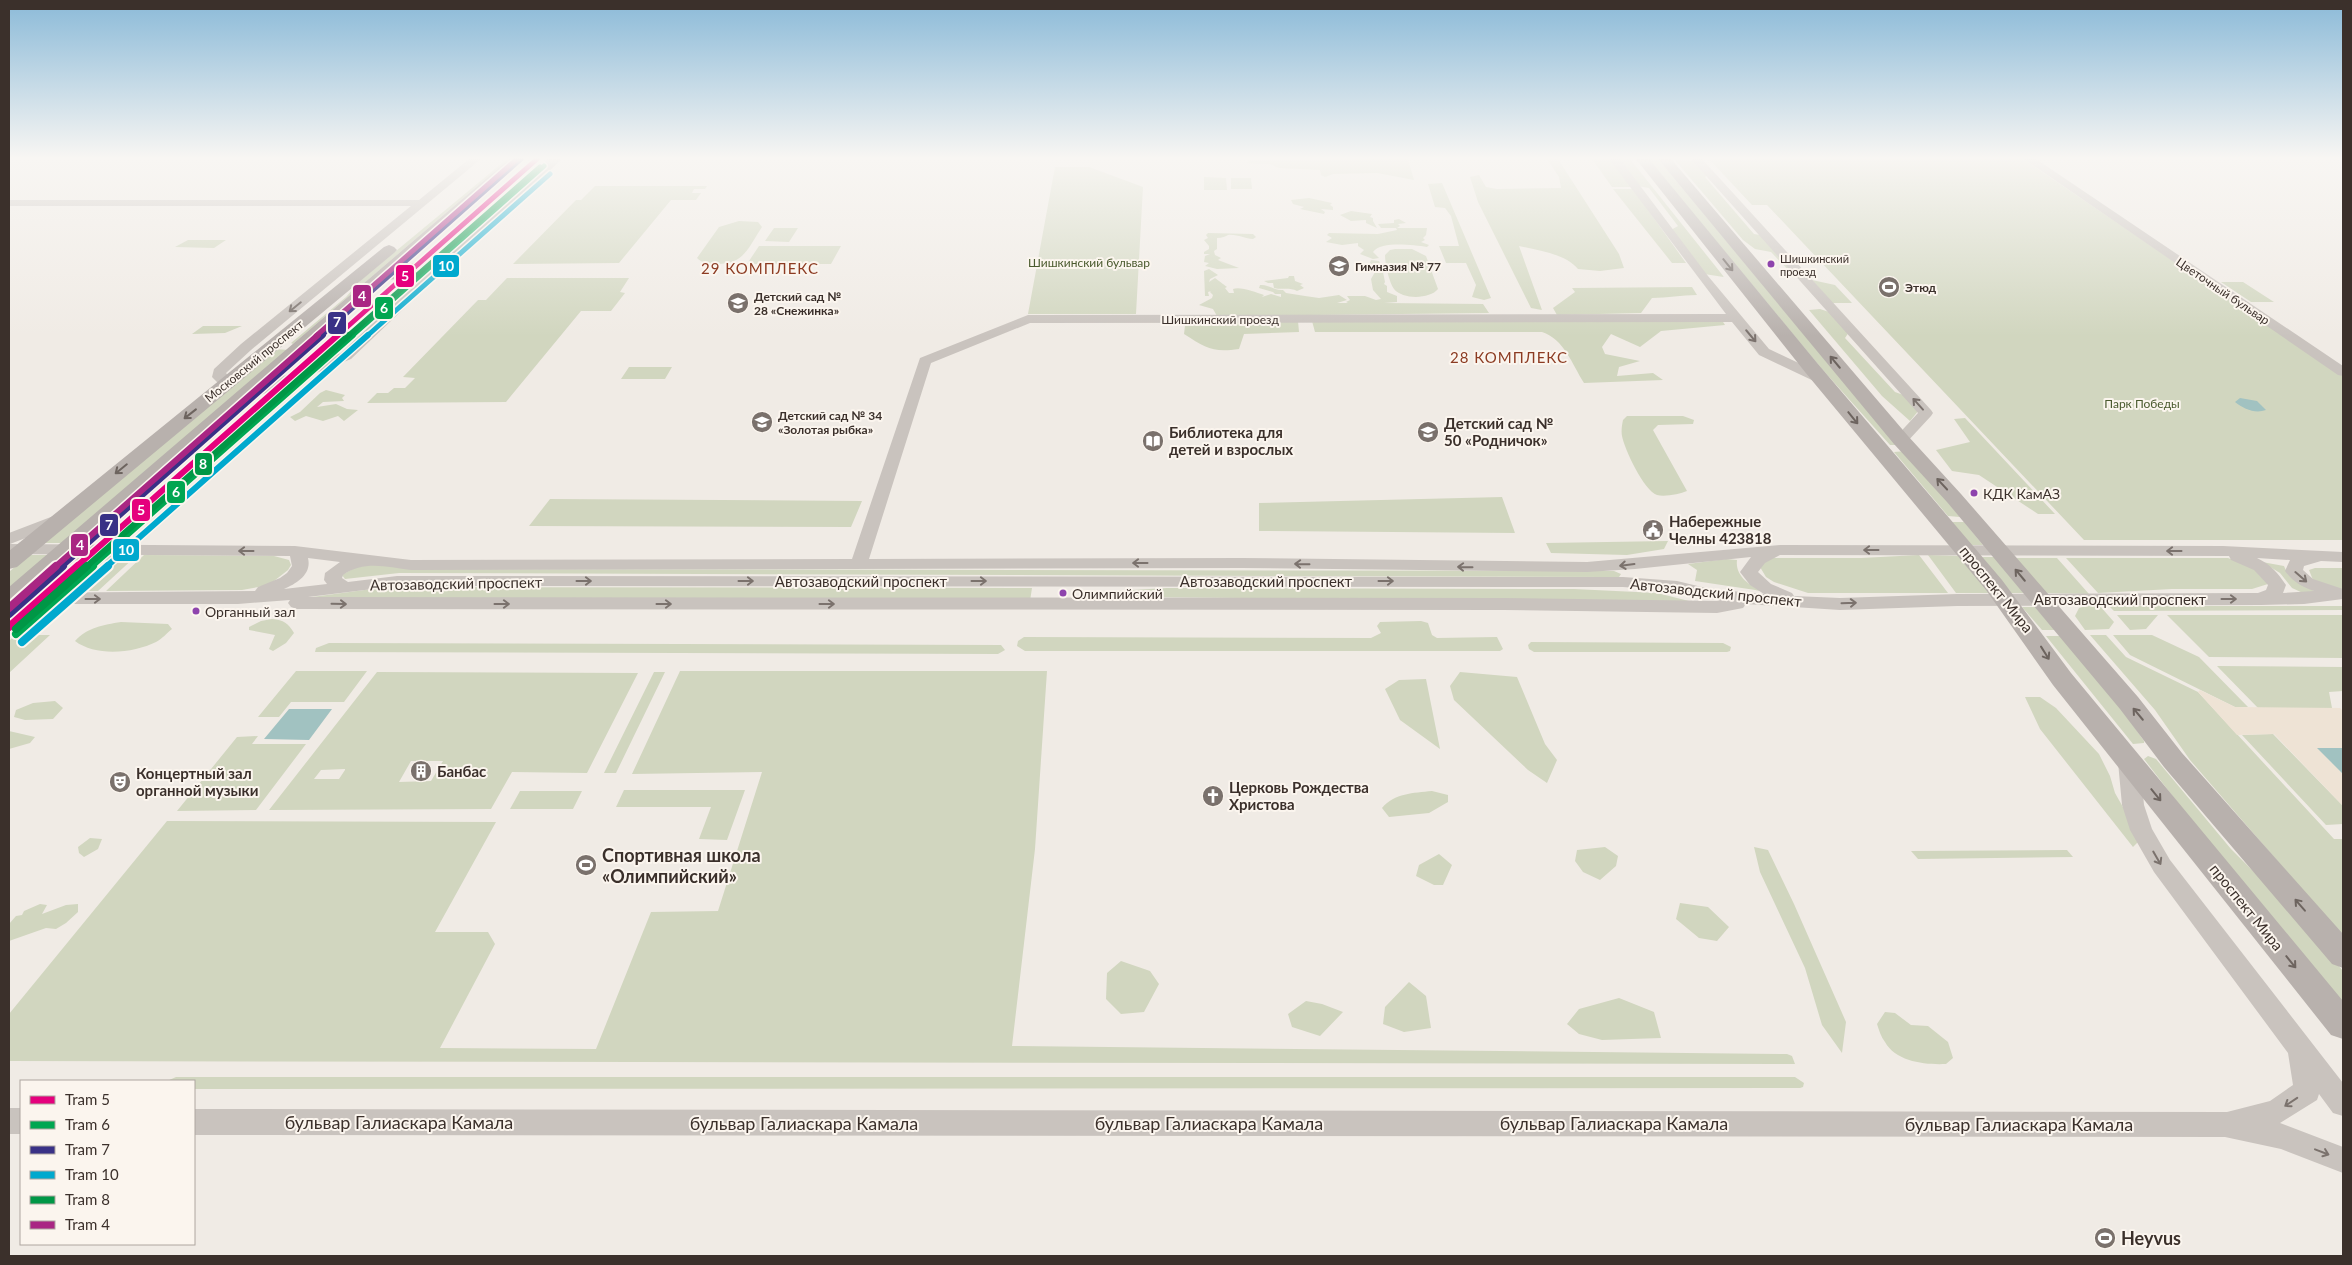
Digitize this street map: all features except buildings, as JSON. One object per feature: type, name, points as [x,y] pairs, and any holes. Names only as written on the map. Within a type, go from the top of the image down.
[{"type":"main road","name":"Московский проспект","points":[[9,599],[450,218]]},
{"type":"main road","points":[[373,285],[411,267],[455,253],[493,218]]},
{"type":"main road","name":"проспект Мира","points":[[1690,218],[1872,441],[1966,550],[2032,633],[2062,679],[2343,1025]]},
{"type":"main road","name":"проспект Мира","points":[[1714,218],[1901,440],[1999,550],[2156,736],[2173,760],[2334,939],[2343,955]]},
{"type":"main road","name":"Московский проспект","points":[[13,550],[59,518],[227,384],[397,243]]},
{"type":"main road","points":[[282,339],[281,344],[289,346],[309,339]]},
{"type":"main road","points":[[1872,441],[1885,448],[1901,452],[1904,449],[1901,440]]},
{"type":"main road","points":[[2129,762],[2138,749],[2157,752],[2173,760]]},
{"type":"street","points":[[227,384],[218,377],[219,372],[246,347],[333,276],[414,218]]},
{"type":"street","points":[[1659,218],[1764,352],[1823,380]]},
{"type":"street","points":[[1749,218],[1926,413],[1901,440]]},
{"type":"street","name":"Цветочный бульвар","points":[[2116,218],[2343,372]]},
{"type":"street","points":[[241,398],[346,356],[455,253]]},
{"type":"street","points":[[333,276],[376,260]]},
{"type":"street","name":"Шишкинский проезд","points":[[860,563],[925,361],[1028,319],[1736,318]]},
{"type":"street","points":[[1920,550],[1929,548],[1936,543],[1941,521]]},
{"type":"street","points":[[1973,521],[1992,534],[2017,544],[2055,550]]},
{"type":"street","points":[[2223,551],[2295,546],[2343,546]]},
{"type":"street","name":"Автозаводский проспект","points":[[13,550],[295,551],[411,565],[1242,563],[1551,568],[1605,567],[1740,550],[2223,551],[2343,557]]},
{"type":"street","points":[[1780,550],[1760,558],[1751,565],[1749,572],[1754,581],[1800,602]]},
{"type":"street","points":[[238,598],[278,586],[290,579],[302,565],[301,558],[295,551]]},
{"type":"street","points":[[2223,551],[2254,563],[2272,577],[2277,585],[2274,593],[2261,599]]},
{"type":"street","points":[[2322,556],[2296,563],[2294,571],[2307,583],[2318,588],[2343,593]]},
{"type":"street","points":[[344,587],[333,580],[334,573],[344,566],[363,560]]},
{"type":"street","points":[[1657,561],[1676,564],[1688,572],[1686,579],[1677,586]]},
{"type":"street","name":"Автозаводский проспект","points":[[9,599],[238,598],[284,595],[397,581],[1603,582],[1677,586],[1710,594],[1763,600],[1840,604],[2006,600],[2261,599],[2304,598],[2343,593]]},
{"type":"street","points":[[535,581],[570,604]]},
{"type":"street","points":[[238,598],[284,603],[339,604],[1504,604],[1717,607],[1763,600]]},
{"type":"street","points":[[2304,598],[2343,601]]},
{"type":"street","points":[[2068,633],[2071,610],[2078,604],[2099,599]]},
{"type":"street","points":[[2129,762],[2133,805],[2141,830],[2162,866],[2343,1104]]},
{"type":"street","points":[[2225,1124],[2276,1112],[2307,1091],[2306,1072],[2299,1045]]},
{"type":"street","name":"бульвар Галиаскара Камала","points":[[195,1122],[2225,1124]]},
{"type":"street","points":[[2225,1124],[2281,1136],[2343,1160]]},
{"type":"green space","points":[[436,218],[440,218],[293,344],[291,343],[346,297],[361,280]]},
{"type":"green space","points":[[558,218],[656,218],[619,263],[513,264]]},
{"type":"green space","name":"Шишкинский бульвар","points":[[1046,218],[1141,218],[1136,314],[1028,314]]},
{"type":"green space","points":[[1346,218],[1373,218],[1377,228],[1366,223],[1366,220],[1351,221]]},
{"type":"green space","points":[[1452,218],[1457,218],[1491,298],[1484,300],[1472,297],[1476,285],[1466,263],[1446,263],[1439,246],[1459,246]]},
{"type":"green space","points":[[1486,218],[1596,218],[1619,254],[1624,268],[1600,271],[1578,269],[1559,256],[1519,246],[1542,310],[1531,308]]},
{"type":"green space","points":[[1636,218],[1654,218],[1686,263],[1672,263]]},
{"type":"green space","points":[[1672,218],[1677,218],[1724,277],[1704,274],[1671,230],[1678,226]]},
{"type":"green space","points":[[1697,218],[1707,218],[1896,445],[1890,445],[1822,369]]},
{"type":"green space","points":[[1724,218],[1740,218],[1754,234],[1766,236],[1801,276],[1794,276],[1771,252],[1755,249],[1743,240]]},
{"type":"green space","name":"Парк Победы","points":[[1779,218],[2110,218],[2343,376],[2343,540],[2084,540]]},
{"type":"green space","points":[[1399,219],[1406,223],[1398,224],[1400,226],[1397,228],[1427,228],[1426,235],[1423,238],[1425,240],[1421,242],[1429,245],[1427,247],[1413,245],[1383,246],[1373,252],[1379,258],[1373,259],[1360,254],[1364,250],[1358,246],[1358,243],[1342,245],[1326,242],[1332,238],[1327,235],[1329,233],[1378,234],[1397,230],[1396,228],[1381,228],[1378,224],[1394,223],[1394,220]]},
{"type":"green space","points":[[739,221],[758,222],[762,227],[744,254],[733,262],[725,264],[708,263],[697,258],[719,227]]},
{"type":"green space","points":[[774,228],[798,228],[789,242],[765,241]]},
{"type":"green space","points":[[1208,233],[1253,234],[1256,237],[1250,239],[1228,235],[1217,238],[1217,249],[1214,251],[1215,255],[1221,258],[1218,260],[1239,268],[1217,269],[1205,266],[1209,263],[1204,262],[1205,256],[1210,254],[1204,254],[1209,249],[1204,240],[1208,238],[1206,235]]},
{"type":"green space","points":[[188,240],[226,240],[214,248],[175,247]]},
{"type":"green space","points":[[759,246],[841,246],[831,264],[747,264]]},
{"type":"green space","points":[[1412,249],[1426,256],[1438,289],[1429,295],[1416,297],[1398,293],[1390,282],[1385,255],[1390,250]]},
{"type":"green space","points":[[1371,260],[1379,261],[1382,268],[1380,271],[1383,272],[1387,292],[1397,296],[1397,302],[1384,303],[1483,304],[1489,313],[1217,316],[1213,309],[1199,305],[1212,298],[1213,295],[1211,291],[1208,292],[1209,296],[1205,296],[1204,271],[1209,269],[1218,275],[1210,279],[1209,282],[1215,278],[1227,287],[1225,288],[1229,293],[1234,293],[1233,289],[1240,288],[1264,295],[1262,297],[1271,294],[1281,297],[1281,294],[1275,294],[1259,288],[1260,285],[1263,285],[1283,290],[1286,293],[1319,298],[1339,295],[1347,300],[1337,303],[1348,303],[1346,302],[1350,300],[1347,296],[1365,296],[1376,300],[1381,299],[1373,290],[1371,279],[1375,272],[1368,267]]},
{"type":"green space","points":[[1289,276],[1294,276],[1295,281],[1303,284],[1300,285],[1304,288],[1297,291],[1277,289],[1274,288],[1273,283],[1264,281],[1288,278]]},
{"type":"green space","points":[[507,278],[629,278],[620,292],[625,293],[611,311],[581,311],[506,402],[367,403],[377,393],[388,393],[394,388],[405,388],[415,378],[403,377],[478,300],[486,300]]},
{"type":"green space","points":[[1812,280],[1835,285],[1852,303],[1832,303]]},
{"type":"green space","points":[[2221,282],[2243,282],[2274,302],[2251,302]]},
{"type":"green space","points":[[1692,287],[1697,295],[1652,298],[1641,313],[1557,315],[1553,308],[1575,292],[1572,288]]},
{"type":"green space","points":[[1820,309],[1832,313],[1849,332],[1845,338],[1895,392],[1909,397],[1919,410],[1910,421],[1882,396],[1809,310]]},
{"type":"green space","points":[[1720,317],[1725,325],[1661,331],[1640,347],[1611,334],[1602,347],[1605,354],[1640,361],[1619,367],[1617,376],[1653,373],[1663,380],[1584,383],[1562,346],[1550,335],[1542,332],[1315,332],[1312,321]]},
{"type":"green space","points":[[1201,321],[1298,321],[1299,332],[1244,334],[1239,349],[1216,350],[1204,346],[1184,334],[1185,326]]},
{"type":"green space","points":[[203,326],[242,326],[225,333],[192,334]]},
{"type":"green space","points":[[274,349],[289,350],[63,543],[43,543]]},
{"type":"green space","points":[[629,367],[672,367],[665,379],[621,379]]},
{"type":"green space","points":[[326,390],[345,395],[342,398],[344,401],[323,402],[317,407],[336,404],[347,409],[358,410],[344,421],[338,416],[323,421],[306,416],[295,421],[290,417],[300,412],[320,393]]},
{"type":"green space","points":[[1627,416],[1683,416],[1694,420],[1693,424],[1658,425],[1653,430],[1687,491],[1660,496],[1646,486],[1635,468],[1624,442],[1622,426],[1623,420]]},
{"type":"green space","points":[[1965,418],[2055,514],[2038,514],[1979,475],[1952,471],[1936,450],[1970,442],[1954,419]]},
{"type":"green space","points":[[1906,451],[1960,517],[1948,516],[1894,452]]},
{"type":"green space","points":[[1502,497],[1515,533],[1259,531],[1259,503]]},
{"type":"green space","points":[[550,499],[862,501],[851,527],[529,526]]},
{"type":"green space","points":[[1952,522],[1964,522],[1983,545],[1971,545]]},
{"type":"green space","points":[[1668,541],[1664,549],[1627,555],[1551,553],[1546,543]]},
{"type":"green space","points":[[28,555],[49,555],[9,590],[9,572]]},
{"type":"green space","points":[[69,555],[136,556],[98,591],[29,591]]},
{"type":"green space","points":[[144,555],[274,556],[289,560],[291,565],[288,570],[274,581],[264,586],[242,590],[106,591]]},
{"type":"green space","points":[[1919,555],[1948,593],[1808,593],[1774,582],[1766,577],[1760,567],[1761,563],[1773,558],[1861,558]]},
{"type":"green space","points":[[1928,555],[1959,556],[1990,593],[1956,593]]},
{"type":"green space","points":[[1982,557],[1994,557],[2024,593],[2011,593]]},
{"type":"green space","points":[[2016,558],[2057,558],[2089,594],[2046,593]]},
{"type":"green space","points":[[2066,558],[2228,558],[2252,567],[2268,584],[2252,589],[2172,589],[2098,593]]},
{"type":"green space","points":[[1726,559],[1737,560],[1738,571],[1744,579],[1762,591],[1695,581],[1697,570],[1688,564]]},
{"type":"green space","points":[[2262,562],[2284,566],[2295,580],[2322,594],[2303,593],[2292,588],[2280,573]]},
{"type":"green space","points":[[363,563],[424,569],[1614,571],[1621,574],[1619,577],[1605,577],[399,573],[345,579],[342,575]]},
{"type":"green space","points":[[2315,568],[2343,568],[2343,591],[2313,580],[2309,570]]},
{"type":"green space","points":[[387,587],[1032,588],[1030,601],[297,599]]},
{"type":"green space","points":[[1167,588],[1574,589],[1657,593],[1693,602],[1126,597],[1115,595],[1115,591]]},
{"type":"green space","points":[[2100,606],[2114,622],[2109,629],[2085,630],[2075,616],[2079,608]]},
{"type":"green space","points":[[2109,606],[2343,606],[2343,610],[2114,611]]},
{"type":"green space","points":[[2022,607],[2035,607],[2055,630],[2042,630]]},
{"type":"green space","points":[[2117,615],[2158,615],[2146,629],[2130,630]]},
{"type":"green space","points":[[2167,615],[2343,615],[2343,658],[2209,657]]},
{"type":"green space","points":[[272,619],[285,623],[294,633],[286,643],[273,651],[269,649],[275,635],[249,630],[249,627],[261,621]]},
{"type":"green space","points":[[1421,621],[1428,623],[1432,635],[1437,638],[1497,637],[1503,649],[1500,651],[1025,651],[1017,646],[1018,641],[1024,637],[1371,638],[1381,633],[1377,626],[1380,622]]},
{"type":"green space","points":[[121,622],[168,624],[172,629],[156,642],[126,651],[115,652],[93,649],[75,641],[91,630]]},
{"type":"green space","points":[[15,635],[50,635],[9,673],[9,641]]},
{"type":"green space","points":[[2090,635],[2106,635],[2126,657],[2198,692],[2334,839],[2343,839],[2343,937],[2190,760],[2155,710]]},
{"type":"green space","points":[[2113,635],[2152,635],[2199,657],[2248,707],[2235,707],[2130,655]]},
{"type":"green space","points":[[2046,636],[2060,636],[2118,704],[2144,743],[2133,744]]},
{"type":"green space","points":[[1531,642],[1723,643],[1731,647],[1730,651],[1727,652],[1534,652],[1529,649],[1528,645]]},
{"type":"green space","points":[[329,643],[1001,645],[1005,650],[998,654],[315,652],[316,648]]},
{"type":"green space","points":[[2217,666],[2343,667],[2343,691],[2329,692],[2332,708],[2258,708]]},
{"type":"green space","points":[[296,671],[367,671],[344,702],[291,702],[279,717],[258,717]]},
{"type":"green space","points":[[680,671],[1047,671],[1035,849],[1012,1046],[1787,1054],[1792,1056],[1795,1064],[9,1061],[9,1014],[167,821],[496,822],[435,932],[488,932],[495,944],[440,1048],[596,1049],[651,912],[718,911],[762,772],[632,774]]},
{"type":"green space","points":[[377,672],[638,673],[587,773],[512,772],[491,809],[269,810]],"holes":[[[411,761],[443,761],[431,781],[399,782]],[[345,769],[339,779],[314,779],[321,770]]]},
{"type":"green space","points":[[654,672],[665,672],[616,773],[604,773]]},
{"type":"green space","points":[[1460,672],[1517,677],[1545,744],[1557,760],[1547,783],[1528,770],[1454,700],[1450,686]]},
{"type":"green space","points":[[1426,679],[1440,749],[1400,720],[1385,689],[1399,680]]},
{"type":"green space","points":[[2025,697],[2040,697],[2056,708],[2099,754],[2110,776],[2115,793],[2141,839],[2133,847],[2040,729]]},
{"type":"green space","points":[[55,701],[63,708],[53,719],[25,720],[14,717],[16,710],[33,703]]},
{"type":"green space","points":[[9,731],[35,737],[30,743],[9,749]]},
{"type":"green space","points":[[2273,734],[2343,806],[2343,824],[2326,825],[2242,735]]},
{"type":"green space","points":[[258,736],[252,744],[306,744],[256,810],[177,811],[237,737]]},
{"type":"green space","points":[[2148,756],[2156,759],[2231,849],[2287,905],[2343,971],[2343,1007],[2222,860],[2144,759]]},
{"type":"green space","points":[[624,790],[745,790],[727,840],[699,839],[711,807],[616,807]]},
{"type":"green space","points":[[520,791],[582,791],[573,809],[510,809]]},
{"type":"green space","points":[[1432,791],[1448,795],[1448,802],[1429,813],[1389,817],[1382,808],[1393,799],[1411,793]]},
{"type":"green space","points":[[90,838],[102,839],[98,849],[84,857],[79,853],[78,847]]},
{"type":"green space","points":[[1605,847],[1618,856],[1616,866],[1600,880],[1583,872],[1575,861],[1577,850]]},
{"type":"green space","points":[[1754,847],[1768,850],[1846,1022],[1842,1053],[1822,1025],[1805,968],[1760,872]]},
{"type":"green space","points":[[2067,850],[2073,857],[1918,859],[1911,851]]},
{"type":"green space","points":[[1439,854],[1452,865],[1443,885],[1434,885],[1416,876],[1419,865]]},
{"type":"green space","points":[[1680,903],[1708,907],[1729,927],[1717,941],[1699,938],[1676,919]]},
{"type":"green space","points":[[40,904],[47,905],[42,914],[66,905],[78,904],[78,912],[56,929],[46,928],[9,941],[9,924],[16,916],[22,915],[24,911]]},
{"type":"green space","points":[[1121,961],[1150,971],[1159,984],[1144,1012],[1121,1014],[1106,999],[1107,973]]},
{"type":"green space","points":[[1409,982],[1426,996],[1431,1028],[1404,1032],[1383,1024],[1385,1007]]},
{"type":"green space","points":[[1619,998],[1654,1012],[1661,1038],[1602,1040],[1579,1034],[1567,1024],[1579,1009]]},
{"type":"green space","points":[[1306,1001],[1322,1004],[1343,1012],[1320,1036],[1292,1027],[1288,1014]]},
{"type":"green space","points":[[1885,1012],[1895,1013],[1911,1025],[1928,1026],[1948,1042],[1953,1058],[1946,1064],[1930,1064],[1912,1061],[1896,1054],[1884,1040],[1877,1024]]},
{"type":"green space","points":[[176,1077],[1795,1077],[1804,1083],[1803,1087],[1800,1088],[195,1089],[195,1080],[169,1080]]},
{"type":"shaded area","points":[[2200,690],[2235,707],[2340,708],[2343,711],[2343,748],[2318,748],[2343,774],[2343,806],[2274,734],[2237,735],[2198,692]]},
{"type":"water","points":[[2240,398],[2257,401],[2266,410],[2254,411],[2246,409],[2235,402]]},
{"type":"water","points":[[289,709],[332,709],[309,740],[264,739]]},
{"type":"water","points":[[2317,748],[2343,748],[2343,774]]},
{"type":"tram line","name":"4","points":[[9,608],[450,218]]},
{"type":"tram line","name":"7","points":[[9,614],[455,218]]},
{"type":"tram line","name":"5","points":[[9,627],[470,218]]},
{"type":"tram line","name":"8","points":[[16,629],[482,218]]},
{"type":"tram line","name":"6","points":[[16,634],[485,218]]},
{"type":"tram line","name":"10","points":[[22,642],[500,218]]},
{"type":"place","name":"Шишкинский проезд","points":[[1771,264]]},
{"type":"place","name":"Гимназия № 77","points":[[1339,266]]},
{"type":"place","name":"Этюд","points":[[1889,287]]},
{"type":"place","name":"Детский сад № 28 «Снежинка»","points":[[738,303]]},
{"type":"place","name":"Детский сад № 34 «Золотая рыбка»","points":[[762,422]]},
{"type":"place","name":"Детский сад № 50 «Родничок»","points":[[1428,432]]},
{"type":"place","name":"Библиотека для детей и взрослых","points":[[1153,441]]},
{"type":"place","name":"КДК КамАЗ","points":[[1974,493]]},
{"type":"place","name":"Набережные Челны 423818","points":[[1653,530]]},
{"type":"place","name":"Олимпийский","points":[[1063,593]]},
{"type":"place","name":"Органный зал","points":[[196,611]]},
{"type":"place","name":"Банбас","points":[[421,771]]},
{"type":"place","name":"Концертный зал органной музыки","points":[[120,782]]},
{"type":"place","name":"Церковь Рождества Христова","points":[[1213,796]]},
{"type":"place","name":"Спортивная школа «Олимпийский»","points":[[586,865]]},
{"type":"place","name":"Heyvus","points":[[2105,1238]]},
{"type":"district","name":"29 КОМПЛЕКС","points":[[760,268]]},
{"type":"district","name":"28 КОМПЛЕКС","points":[[1509,357]]}]
